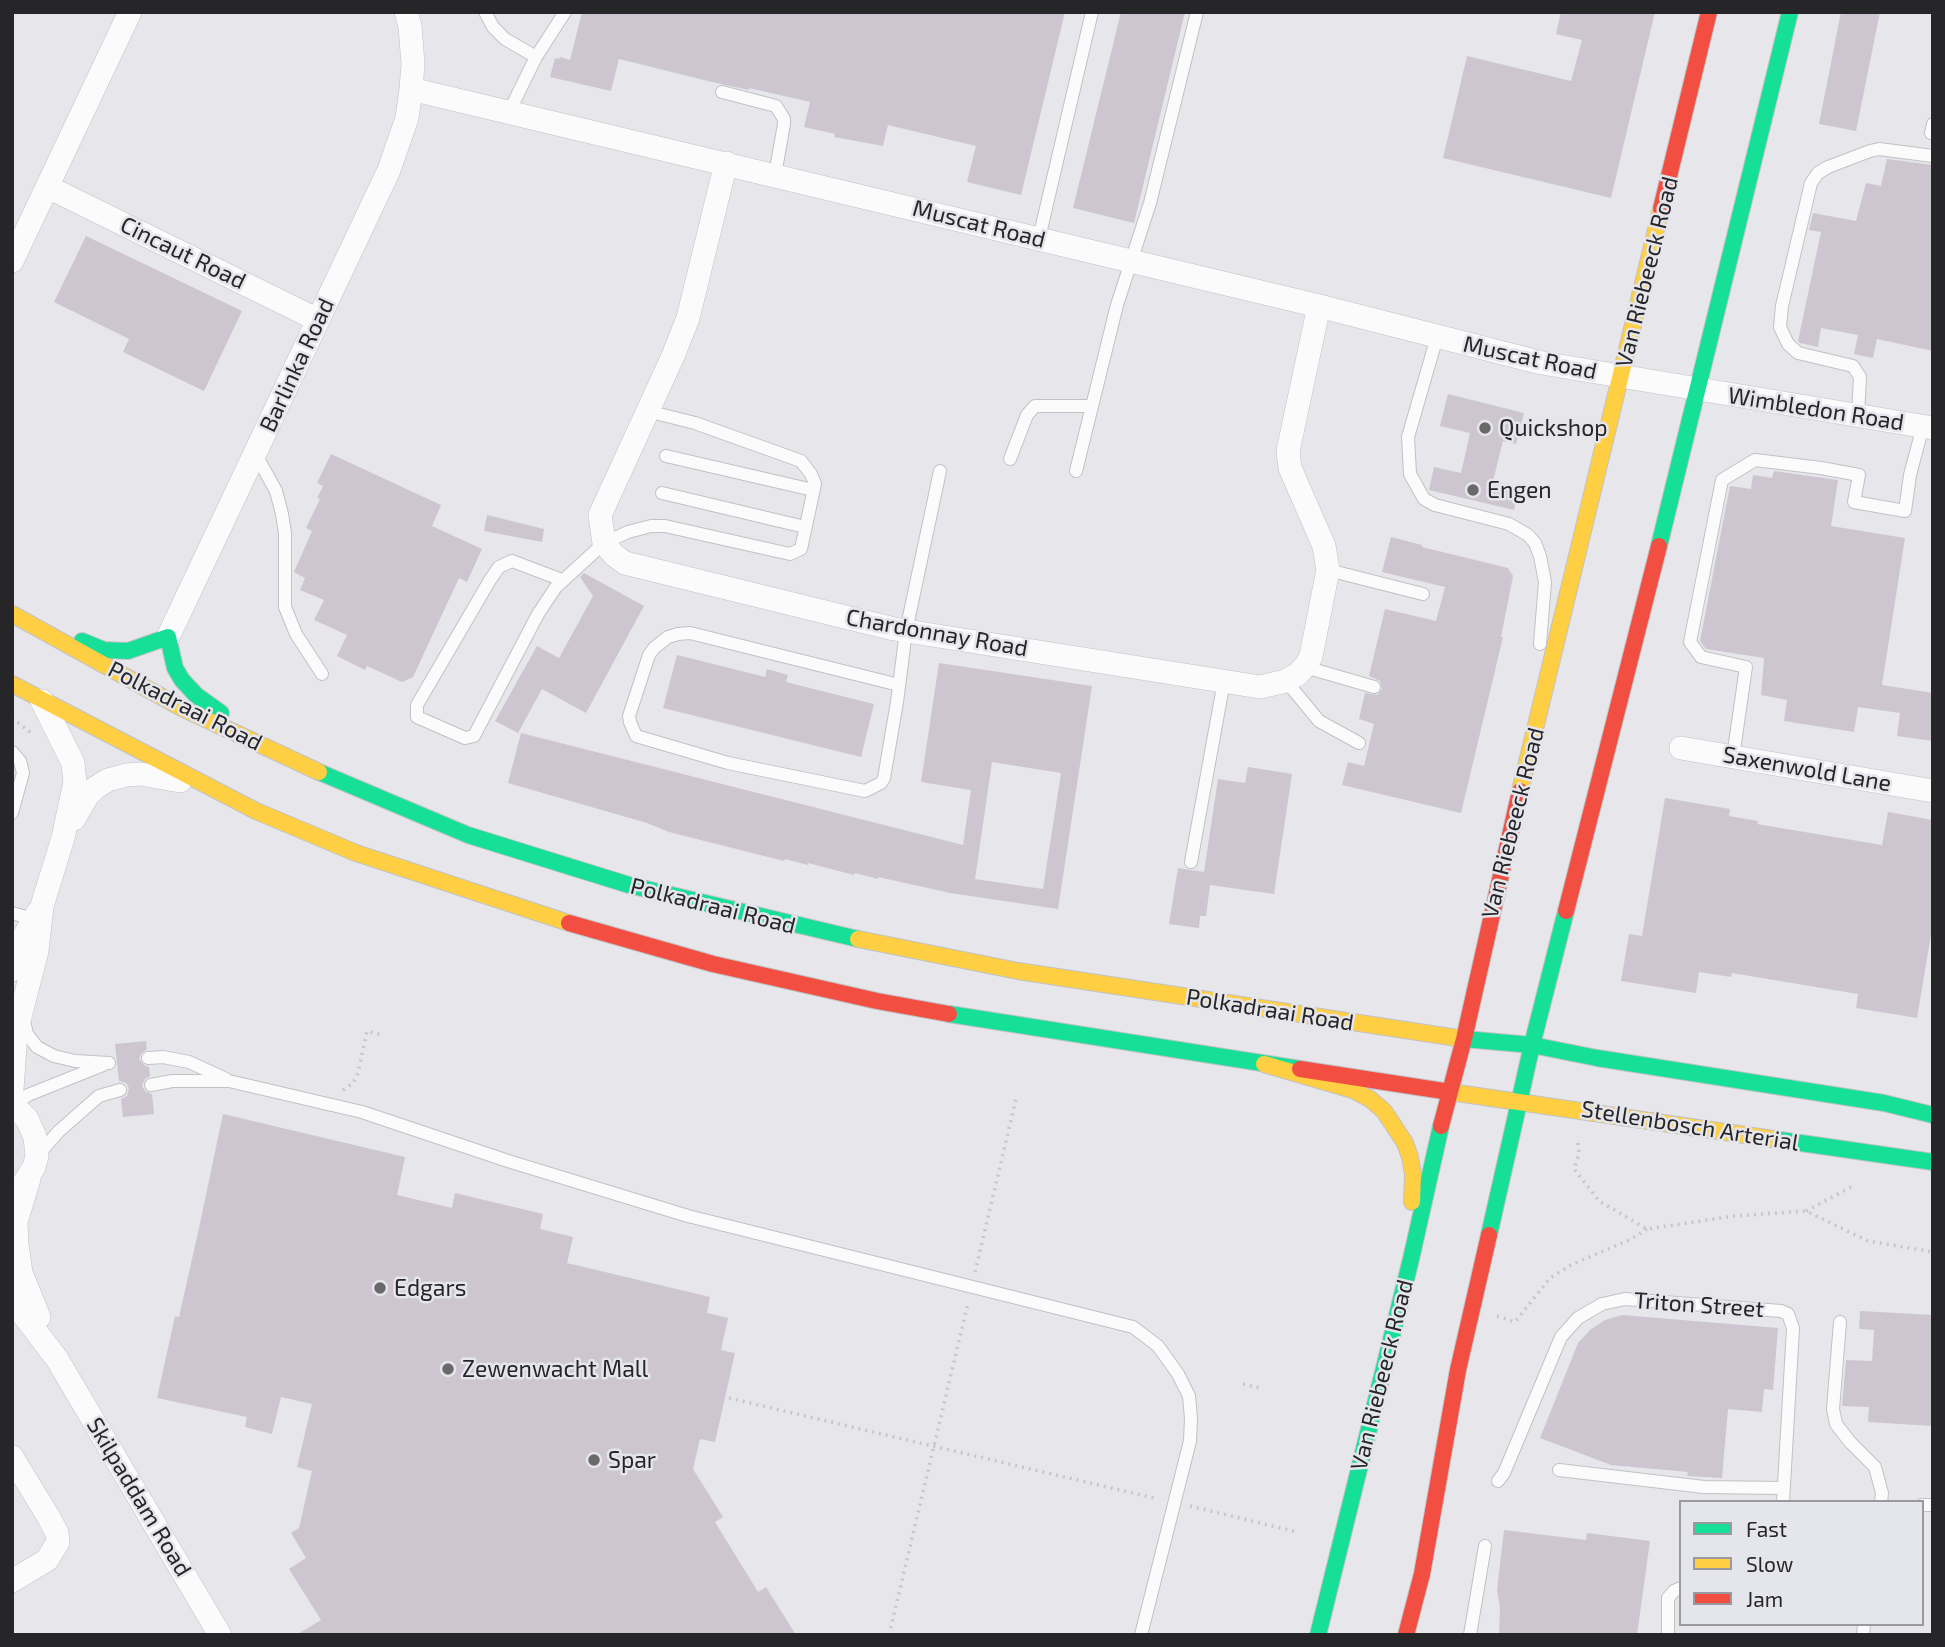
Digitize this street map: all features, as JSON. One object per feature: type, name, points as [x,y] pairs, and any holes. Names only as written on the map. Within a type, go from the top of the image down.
[{"type":"main road","name":"Van Riebeeck Road","points":[[1318,1634],[1437,1140],[1464,1039],[1474,988],[1709,12]]},
{"type":"main road","points":[[1406,1635],[1422,1574],[1458,1370],[1532,1045],[1699,390],[1790,12]]},
{"type":"main road","points":[[12,602],[86,643],[104,650],[128,651],[168,637],[174,668],[196,695],[212,709],[305,756],[360,791]]},
{"type":"main road","name":"Polkadraai Road","points":[[12,614],[173,704],[360,791],[468,835],[540,858],[692,902],[812,930],[1018,971],[1464,1039]]},
{"type":"main road","points":[[12,684],[256,810],[382,863],[583,929],[713,964],[890,1004],[1450,1092]]},
{"type":"main road","points":[[1464,1039],[1532,1045],[1597,1058],[1884,1103],[1933,1115]]},
{"type":"main road","points":[[1264,1064],[1353,1090],[1370,1099],[1395,1126],[1405,1143],[1413,1174],[1410,1259]]},
{"type":"main road","name":"Stellenbosch Arterial","points":[[1450,1092],[1932,1161]]},
{"type":"street","points":[[12,261],[130,12]]},
{"type":"street","points":[[406,12],[413,64],[411,89]]},
{"type":"street","name":"Muscat Road","points":[[411,89],[1039,238],[1552,365],[1699,390]]},
{"type":"street","name":"Barlinka Road","points":[[168,637],[395,157],[407,118],[411,89]]},
{"type":"street","points":[[604,543],[600,515],[688,318],[726,163]]},
{"type":"street","name":"Cincaut Road","points":[[48,187],[318,320]]},
{"type":"street","points":[[1305,667],[1311,656],[1328,570],[1324,546],[1290,468],[1287,451],[1319,306]]},
{"type":"street","name":"Wimbledon Road","points":[[1699,390],[1928,427]]},
{"type":"street","name":"Chardonnay Road","points":[[604,543],[625,563],[906,631],[1260,687],[1286,681],[1305,667]]},
{"type":"street","points":[[42,701],[73,763],[75,782],[63,838]]},
{"type":"street","name":"Saxenwold Lane","points":[[1681,748],[1933,791]]},
{"type":"street","points":[[12,970],[20,943],[63,838],[88,795],[95,788],[108,780],[141,774],[213,790]]},
{"type":"street","points":[[32,915],[37,951],[16,1032],[13,1099],[35,1137],[37,1156]]},
{"type":"street","name":"Skilpaddam Road","points":[[37,1156],[16,1222],[21,1273],[57,1359]]},
{"type":"street","points":[[12,1195],[29,1179]]},
{"type":"street","name":"Skilpaddam Road","points":[[12,1294],[22,1313],[57,1359],[220,1635]]},
{"type":"street","points":[[12,1457],[48,1516],[57,1533],[58,1542],[47,1560],[12,1581]]},
{"type":"lane","points":[[485,12],[493,27],[505,39],[536,57]]},
{"type":"lane","points":[[509,112],[536,57],[565,12]]},
{"type":"lane","points":[[1039,238],[1092,12]]},
{"type":"lane","points":[[1076,471],[1118,305],[1150,204],[1197,12]]},
{"type":"lane","points":[[722,92],[776,106],[784,124],[775,175]]},
{"type":"lane","points":[[1933,124],[1933,133]]},
{"type":"lane","points":[[1858,415],[1860,377],[1853,366],[1798,352],[1788,344],[1779,322],[1814,178],[1828,167],[1879,149],[1933,156]]},
{"type":"lane","points":[[1437,337],[1408,437],[1410,474],[1424,499],[1435,505],[1499,520],[1519,529],[1535,543],[1545,582],[1539,652],[1547,685]]},
{"type":"lane","points":[[1010,459],[1027,415],[1035,406],[1092,406]]},
{"type":"lane","points":[[562,580],[512,561],[499,567],[417,705],[417,717],[465,737],[474,736],[538,614],[562,580],[604,543],[640,527],[665,526],[790,554],[801,549],[814,478],[801,460],[695,423],[648,411]]},
{"type":"lane","points":[[1733,757],[1746,667],[1701,657],[1690,642],[1722,480],[1755,460],[1821,468],[1859,475],[1854,502],[1905,511],[1910,475],[1928,427]]},
{"type":"lane","points":[[255,453],[276,491],[282,514],[285,533],[285,607],[296,634],[322,674]]},
{"type":"lane","points":[[666,457],[813,490]]},
{"type":"lane","points":[[899,685],[690,633],[678,634],[668,637],[649,655],[629,716],[636,736],[728,763],[865,791],[884,778],[899,685],[906,631],[940,471]]},
{"type":"lane","points":[[662,493],[805,527]]},
{"type":"lane","points":[[1328,570],[1423,594]]},
{"type":"lane","points":[[1305,667],[1374,687]]},
{"type":"lane","points":[[1191,862],[1224,681]]},
{"type":"lane","points":[[1286,681],[1319,721],[1359,743]]},
{"type":"lane","points":[[12,752],[20,761],[23,773],[12,813]]},
{"type":"lane","points":[[13,1099],[113,1062],[75,1061],[54,1056],[37,1047],[27,1034],[22,1010]]},
{"type":"lane","points":[[148,1058],[163,1057],[189,1062],[229,1081],[362,1112],[508,1161],[688,1216],[1133,1327],[1158,1346],[1185,1386],[1191,1405],[1190,1441],[1141,1635]]},
{"type":"lane","points":[[151,1085],[172,1081],[229,1081]]},
{"type":"lane","points":[[37,1156],[59,1131],[99,1096],[120,1090]]},
{"type":"lane","name":"Triton Street","points":[[1498,1481],[1504,1473],[1561,1337],[1586,1313],[1602,1304],[1625,1299],[1781,1311],[1788,1314],[1793,1328],[1783,1495],[1559,1470]]},
{"type":"lane","points":[[1840,1322],[1833,1409],[1836,1424],[1850,1443],[1875,1467],[1881,1500]]},
{"type":"lane","points":[[1470,1635],[1485,1546]]},
{"type":"lane","points":[[1668,1635],[1668,1598],[1679,1589]]},
{"type":"path","points":[[12,718],[40,741]]},
{"type":"path","points":[[340,1091],[353,1083],[367,1031],[383,1035]]},
{"type":"path","points":[[889,1635],[1016,1099]]},
{"type":"path","points":[[1578,1143],[1579,1154],[1574,1169],[1599,1201],[1647,1228]]},
{"type":"path","points":[[1493,1315],[1515,1322],[1550,1278],[1571,1265],[1629,1240],[1647,1228],[1735,1216],[1806,1211],[1855,1185]]},
{"type":"path","points":[[1806,1211],[1868,1241],[1933,1252]]},
{"type":"path","points":[[1243,1384],[1259,1388]]},
{"type":"path","points":[[730,1398],[1297,1532]]},
{"type":"building","points":[[582,12],[1065,12],[1021,195],[967,182],[976,146],[888,125],[883,146],[834,137],[835,134],[804,127],[810,102],[619,59],[611,91],[550,77],[555,58],[570,60]]},
{"type":"building","points":[[1121,12],[1185,12],[1134,223],[1073,208]]},
{"type":"building","points":[[1561,12],[1655,12],[1611,198],[1443,158],[1467,56],[1571,81],[1582,40],[1556,34]]},
{"type":"building","points":[[1841,12],[1880,12],[1856,131],[1819,124]]},
{"type":"building","points":[[1887,159],[1933,165],[1933,351],[1877,339],[1873,358],[1854,354],[1858,335],[1821,328],[1818,347],[1800,343],[1798,341],[1821,232],[1809,230],[1813,213],[1856,221],[1866,183],[1881,186]]},
{"type":"building","points":[[86,236],[242,311],[204,391],[123,352],[129,339],[54,302]]},
{"type":"building","points":[[1448,394],[1524,413],[1516,444],[1503,441],[1493,481],[1519,487],[1514,510],[1429,490],[1434,467],[1461,473],[1470,433],[1440,426]]},
{"type":"building","points":[[331,454],[441,505],[432,526],[482,549],[467,582],[459,578],[413,677],[402,682],[367,666],[365,670],[337,656],[347,635],[314,620],[324,600],[300,590],[305,578],[294,572],[312,531],[306,528],[323,486],[317,483]]},
{"type":"building","points":[[1774,471],[1838,480],[1831,526],[1905,538],[1882,685],[1933,693],[1933,741],[1897,736],[1900,713],[1858,707],[1854,732],[1784,721],[1787,700],[1761,695],[1764,658],[1706,649],[1700,641],[1730,486],[1751,489],[1753,475],[1772,478]]},
{"type":"building","points":[[487,515],[544,529],[542,542],[484,531]]},
{"type":"building","points":[[1391,537],[1508,568],[1513,576],[1503,637],[1461,813],[1342,785],[1348,762],[1364,766],[1374,724],[1359,719],[1365,693],[1377,695],[1382,689],[1380,681],[1369,676],[1385,609],[1436,621],[1445,587],[1382,572]]},
{"type":"building","points":[[584,573],[644,606],[586,713],[542,689],[518,733],[495,721],[537,646],[559,658],[593,596],[580,577]]},
{"type":"building","points":[[677,655],[765,677],[767,669],[788,675],[786,682],[874,704],[861,757],[663,708]]},
{"type":"building","points":[[939,663],[1092,686],[1058,909],[950,893],[878,877],[854,875],[808,863],[784,861],[669,832],[647,823],[508,783],[521,733],[963,845],[971,790],[921,782]],"holes":[[[992,762],[1061,773],[1043,889],[975,879]]]},
{"type":"building","points":[[1248,767],[1292,774],[1274,894],[1210,885],[1206,916],[1200,916],[1199,928],[1169,924],[1178,868],[1204,872],[1218,779],[1245,783]]},
{"type":"building","points":[[1665,798],[1730,809],[1729,816],[1758,821],[1757,824],[1882,845],[1888,812],[1933,820],[1933,923],[1917,1018],[1856,1008],[1858,994],[1732,973],[1731,977],[1699,972],[1696,993],[1621,981],[1629,934],[1642,936]]},
{"type":"building","points":[[146,1041],[147,1049],[139,1059],[149,1067],[150,1076],[142,1086],[152,1094],[154,1114],[123,1117],[121,1099],[127,1096],[129,1088],[126,1083],[119,1081],[115,1044]]},
{"type":"building","name":"Zewenwacht Mall","points":[[223,1114],[405,1157],[397,1195],[452,1208],[455,1193],[543,1214],[540,1229],[573,1237],[567,1263],[710,1297],[707,1313],[728,1318],[721,1350],[735,1353],[715,1442],[700,1439],[693,1469],[723,1517],[715,1522],[758,1592],[766,1587],[796,1635],[296,1635],[321,1620],[289,1569],[306,1558],[291,1533],[299,1528],[312,1471],[297,1467],[312,1404],[281,1397],[272,1434],[245,1427],[247,1417],[157,1398],[175,1316],[179,1317]]},
{"type":"building","points":[[1860,1311],[1933,1315],[1933,1426],[1868,1422],[1869,1407],[1842,1406],[1846,1360],[1872,1361],[1874,1330],[1859,1329]]},
{"type":"building","points":[[1622,1315],[1778,1328],[1773,1390],[1764,1389],[1762,1412],[1728,1409],[1722,1478],[1611,1465],[1540,1438],[1578,1343],[1590,1330],[1605,1320]]},
{"type":"building","points":[[1504,1530],[1586,1540],[1587,1533],[1650,1541],[1637,1635],[1499,1635],[1500,1608],[1497,1590]]},
{"type":"traffic: fast","points":[[1659,546],[1790,12]]},
{"type":"traffic: fast","points":[[82,641],[104,650],[128,651],[168,637],[175,668],[182,680],[196,695],[221,713]]},
{"type":"traffic: fast","points":[[319,772],[468,835],[629,885],[858,939]]},
{"type":"traffic: fast","points":[[1489,1235],[1566,911]]},
{"type":"traffic: fast","points":[[949,1014],[1300,1069]]},
{"type":"traffic: fast","points":[[1464,1039],[1532,1045],[1597,1058],[1884,1103],[1933,1115]]},
{"type":"traffic: fast","points":[[1318,1635],[1441,1126]]},
{"type":"traffic: fast","points":[[1773,1139],[1933,1162]]},
{"type":"traffic: slow","points":[[1520,791],[1661,209]]},
{"type":"traffic: slow","points":[[12,614],[182,708],[319,772]]},
{"type":"traffic: slow","points":[[12,684],[256,811],[356,853],[569,923]]},
{"type":"traffic: slow","points":[[858,939],[1018,971],[1464,1039]]},
{"type":"traffic: slow","points":[[1264,1064],[1353,1090],[1384,1111],[1405,1143],[1410,1157],[1413,1174],[1412,1202]]},
{"type":"traffic: slow","points":[[1450,1092],[1773,1139]]},
{"type":"traffic: jam","points":[[1661,209],[1709,12]]},
{"type":"traffic: jam","points":[[1566,911],[1659,546]]},
{"type":"traffic: jam","points":[[1441,1126],[1464,1039],[1520,791]]},
{"type":"traffic: jam","points":[[569,923],[713,964],[877,1001],[949,1014]]},
{"type":"traffic: jam","points":[[1300,1069],[1450,1092]]},
{"type":"traffic: jam","points":[[1406,1635],[1422,1574],[1458,1370],[1489,1235]]},
{"type":"place","name":"Quickshop","points":[[1485,428]]},
{"type":"place","name":"Engen","points":[[1473,490]]},
{"type":"place","name":"Edgars","points":[[380,1288]]},
{"type":"place","name":"Zewenwacht Mall","points":[[448,1369]]},
{"type":"place","name":"Spar","points":[[594,1460]]}]
